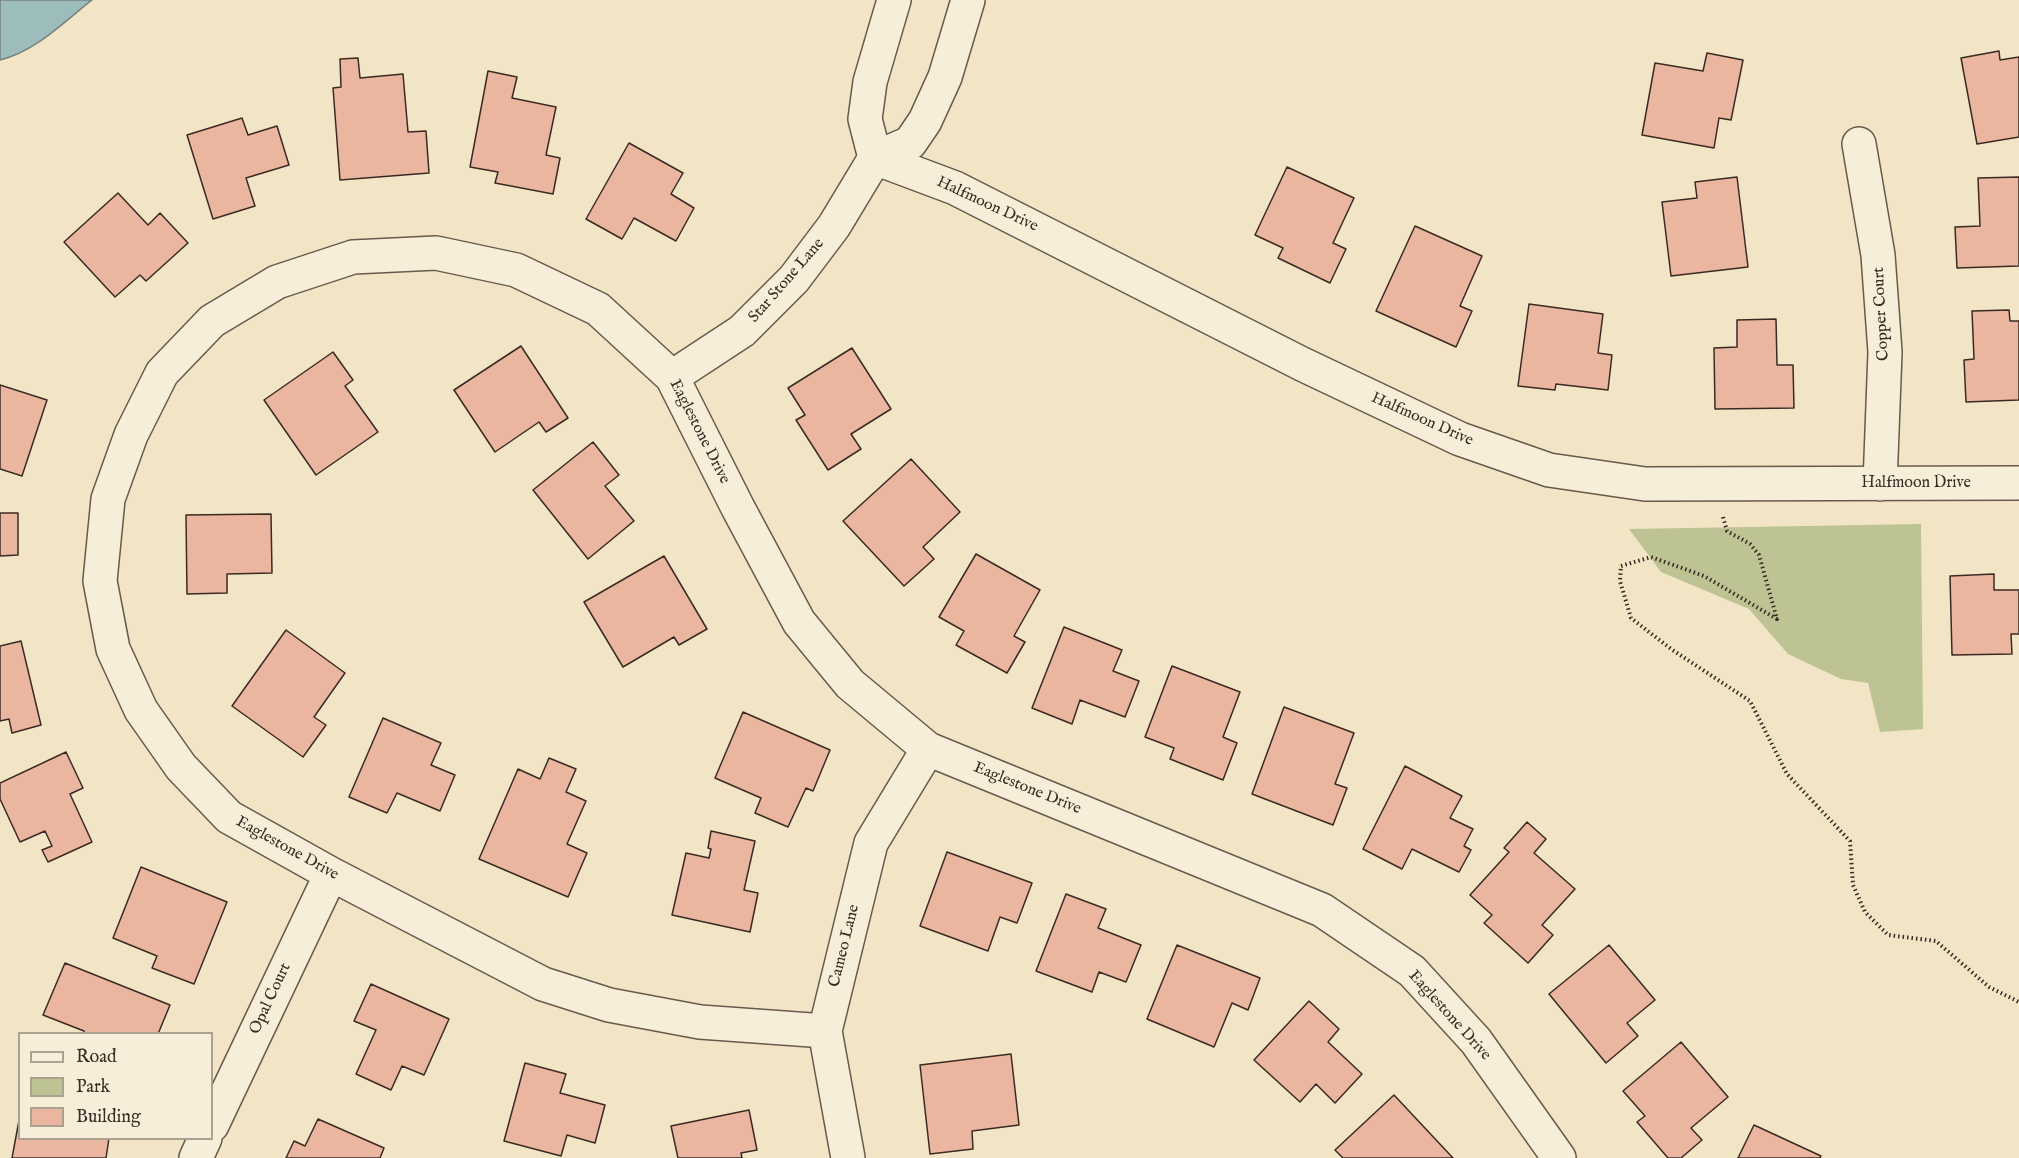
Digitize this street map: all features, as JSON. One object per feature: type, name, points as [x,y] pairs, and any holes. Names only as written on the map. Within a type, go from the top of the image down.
[{"type":"street","points":[[894,0],[870,82],[865,119],[875,158],[910,143],[925,122],[945,77],[968,0]]},
{"type":"street","name":"Copper Court","points":[[1859,144],[1878,255],[1885,352],[1880,484]]},
{"type":"street","name":"Star Stone Lane","points":[[672,377],[742,331],[794,279],[834,226],[875,158]]},
{"type":"street","name":"Halfmoon Drive","points":[[875,158],[955,188],[1302,364],[1461,440],[1549,470],[1645,484],[2019,483]]},
{"type":"street","name":"Eaglestone Drive","points":[[825,1031],[700,1022],[609,1005],[543,984],[331,874],[229,817],[189,775],[141,710],[113,649],[100,581],[108,499],[131,435],[162,373],[212,321],[277,282],[353,256],[436,253],[516,270],[598,309],[672,377],[799,622],[850,684],[928,749],[1322,909],[1412,971],[1476,1041],[1559,1158]]},
{"type":"street","name":"Cameo Lane","points":[[848,1158],[825,1031],[871,843],[928,749]]},
{"type":"street","name":"Opal Court","points":[[213,1123],[331,874]]},
{"type":"street","points":[[196,1158],[204,1140]]},
{"type":"path","points":[[1718,484],[1727,531],[1750,544],[1759,555],[1777,619],[1704,576],[1651,557],[1621,566],[1620,581],[1631,618],[1671,649],[1750,701],[1788,774],[1850,841],[1852,885],[1865,912],[1888,935],[1936,941],[1989,987],[2019,1002]]},
{"type":"green space","points":[[1921,524],[1923,729],[1880,732],[1868,683],[1841,679],[1788,654],[1749,609],[1661,572],[1629,529]]},
{"type":"water","points":[[0,0],[92,0],[37,43],[0,60]]},
{"type":"building","points":[[1999,51],[2000,60],[2019,57],[2019,137],[1977,144],[1961,58]]},
{"type":"building","points":[[1707,53],[1743,60],[1731,120],[1719,118],[1714,148],[1642,135],[1655,63],[1703,71]]},
{"type":"building","points":[[358,58],[360,78],[403,74],[408,132],[426,131],[429,173],[340,180],[333,88],[341,87],[340,59]]},
{"type":"building","points":[[488,71],[517,77],[512,98],[556,107],[546,155],[560,158],[553,194],[495,183],[498,172],[470,167]]},
{"type":"building","points":[[242,118],[248,135],[277,126],[289,165],[246,178],[255,206],[213,219],[187,135]]},
{"type":"building","points":[[629,143],[683,173],[671,194],[694,208],[676,241],[634,218],[622,239],[586,219]]},
{"type":"building","points":[[1287,167],[1354,198],[1333,243],[1346,249],[1330,283],[1278,258],[1283,248],[1255,235]]},
{"type":"building","points":[[1737,177],[1748,267],[1671,276],[1662,202],[1697,198],[1695,182]]},
{"type":"building","points":[[2019,177],[2019,266],[1957,268],[1955,227],[1980,226],[1978,178]]},
{"type":"building","points":[[118,193],[148,225],[160,213],[188,243],[146,281],[140,275],[115,297],[64,242]]},
{"type":"building","points":[[1415,226],[1482,256],[1460,306],[1472,311],[1456,347],[1376,311]]},
{"type":"building","points":[[1529,304],[1603,314],[1598,353],[1612,355],[1608,390],[1556,384],[1555,390],[1518,386]]},
{"type":"building","points":[[2009,310],[2010,321],[2019,321],[2019,400],[1966,402],[1964,360],[1974,359],[1972,311]]},
{"type":"building","points":[[1776,319],[1777,365],[1793,365],[1794,408],[1715,409],[1714,348],[1737,347],[1737,320]]},
{"type":"building","points":[[521,346],[568,418],[546,432],[539,422],[495,452],[454,390]]},
{"type":"building","points":[[852,348],[891,409],[851,434],[861,449],[828,470],[796,420],[805,415],[788,388]]},
{"type":"building","points":[[333,352],[353,380],[345,386],[378,432],[316,475],[264,400]]},
{"type":"building","points":[[0,385],[47,400],[22,476],[0,469]]},
{"type":"building","points":[[593,442],[619,475],[605,486],[634,521],[588,559],[533,490]]},
{"type":"building","points":[[911,459],[960,512],[923,547],[934,559],[904,586],[843,521]]},
{"type":"building","points":[[0,513],[18,513],[18,555],[0,556]]},
{"type":"building","points":[[271,514],[272,573],[227,574],[227,593],[187,594],[186,515]]},
{"type":"building","points":[[976,554],[1040,590],[1014,636],[1025,642],[1007,673],[956,645],[964,631],[939,617]]},
{"type":"building","points":[[664,556],[707,629],[679,645],[674,637],[623,667],[584,602]]},
{"type":"building","points":[[1994,574],[1994,590],[2019,590],[2019,634],[2011,634],[2012,654],[1952,655],[1950,576]]},
{"type":"building","points":[[1064,627],[1122,650],[1113,671],[1139,681],[1125,717],[1080,700],[1072,724],[1032,708]]},
{"type":"building","points":[[286,630],[345,673],[314,717],[326,725],[303,757],[232,706]]},
{"type":"building","points":[[21,641],[41,725],[12,733],[9,719],[0,721],[0,646]]},
{"type":"building","points":[[1172,666],[1240,692],[1223,737],[1237,743],[1223,780],[1170,759],[1174,748],[1145,737]]},
{"type":"building","points":[[1284,707],[1354,733],[1335,784],[1347,788],[1333,825],[1252,794]]},
{"type":"building","points":[[743,712],[830,750],[813,791],[806,788],[788,827],[755,813],[761,798],[715,778]]},
{"type":"building","points":[[383,718],[441,743],[431,765],[455,775],[440,811],[397,793],[387,813],[349,797]]},
{"type":"building","points":[[66,752],[83,788],[70,794],[92,842],[48,862],[42,850],[52,846],[45,831],[20,842],[0,799],[0,783]]},
{"type":"building","points":[[549,758],[576,769],[566,792],[586,801],[567,844],[587,853],[568,897],[479,859],[518,769],[540,779]]},
{"type":"building","points":[[1405,766],[1462,796],[1450,818],[1473,829],[1464,846],[1471,850],[1459,872],[1412,849],[1402,869],[1363,849]]},
{"type":"building","points":[[1527,822],[1546,839],[1534,853],[1575,889],[1542,925],[1553,935],[1528,963],[1484,923],[1492,915],[1470,895],[1509,852],[1504,848]]},
{"type":"building","points":[[711,831],[755,841],[744,890],[758,893],[750,932],[672,915],[686,853],[709,858]]},
{"type":"building","points":[[947,852],[1032,883],[1017,923],[1000,917],[988,951],[920,926]]},
{"type":"building","points":[[141,867],[227,902],[194,984],[152,968],[157,956],[113,938]]},
{"type":"building","points":[[1066,894],[1106,909],[1098,928],[1141,945],[1126,982],[1099,972],[1092,992],[1036,971]]},
{"type":"building","points":[[1177,945],[1260,978],[1248,1010],[1232,1003],[1214,1047],[1147,1019]]},
{"type":"building","points":[[1609,945],[1655,1000],[1627,1023],[1638,1036],[1606,1063],[1549,994]]},
{"type":"building","points":[[65,963],[170,1005],[159,1032],[84,1032],[43,1015]]},
{"type":"building","points":[[371,984],[449,1019],[424,1075],[402,1066],[391,1090],[356,1074],[376,1030],[354,1021]]},
{"type":"building","points":[[1309,1001],[1339,1029],[1328,1042],[1362,1074],[1335,1103],[1316,1084],[1300,1102],[1254,1060]]},
{"type":"building","points":[[1681,1042],[1728,1097],[1691,1128],[1702,1140],[1681,1158],[1668,1158],[1637,1122],[1645,1116],[1623,1091]]},
{"type":"building","points":[[1011,1054],[1019,1125],[972,1131],[973,1149],[930,1154],[920,1065]]},
{"type":"building","points":[[525,1063],[566,1074],[560,1093],[605,1105],[595,1143],[567,1135],[561,1156],[504,1141]]},
{"type":"building","points":[[1394,1095],[1453,1158],[1343,1158],[1335,1150]]},
{"type":"building","points":[[749,1110],[757,1150],[741,1153],[742,1158],[678,1158],[671,1126]]},
{"type":"building","points":[[318,1119],[384,1148],[380,1158],[286,1158],[294,1141],[305,1146]]},
{"type":"building","points":[[1754,1125],[1821,1156],[1820,1158],[1738,1158]]},
{"type":"building","points":[[18,1126],[18,1140],[109,1140],[106,1158],[12,1158]]}]
